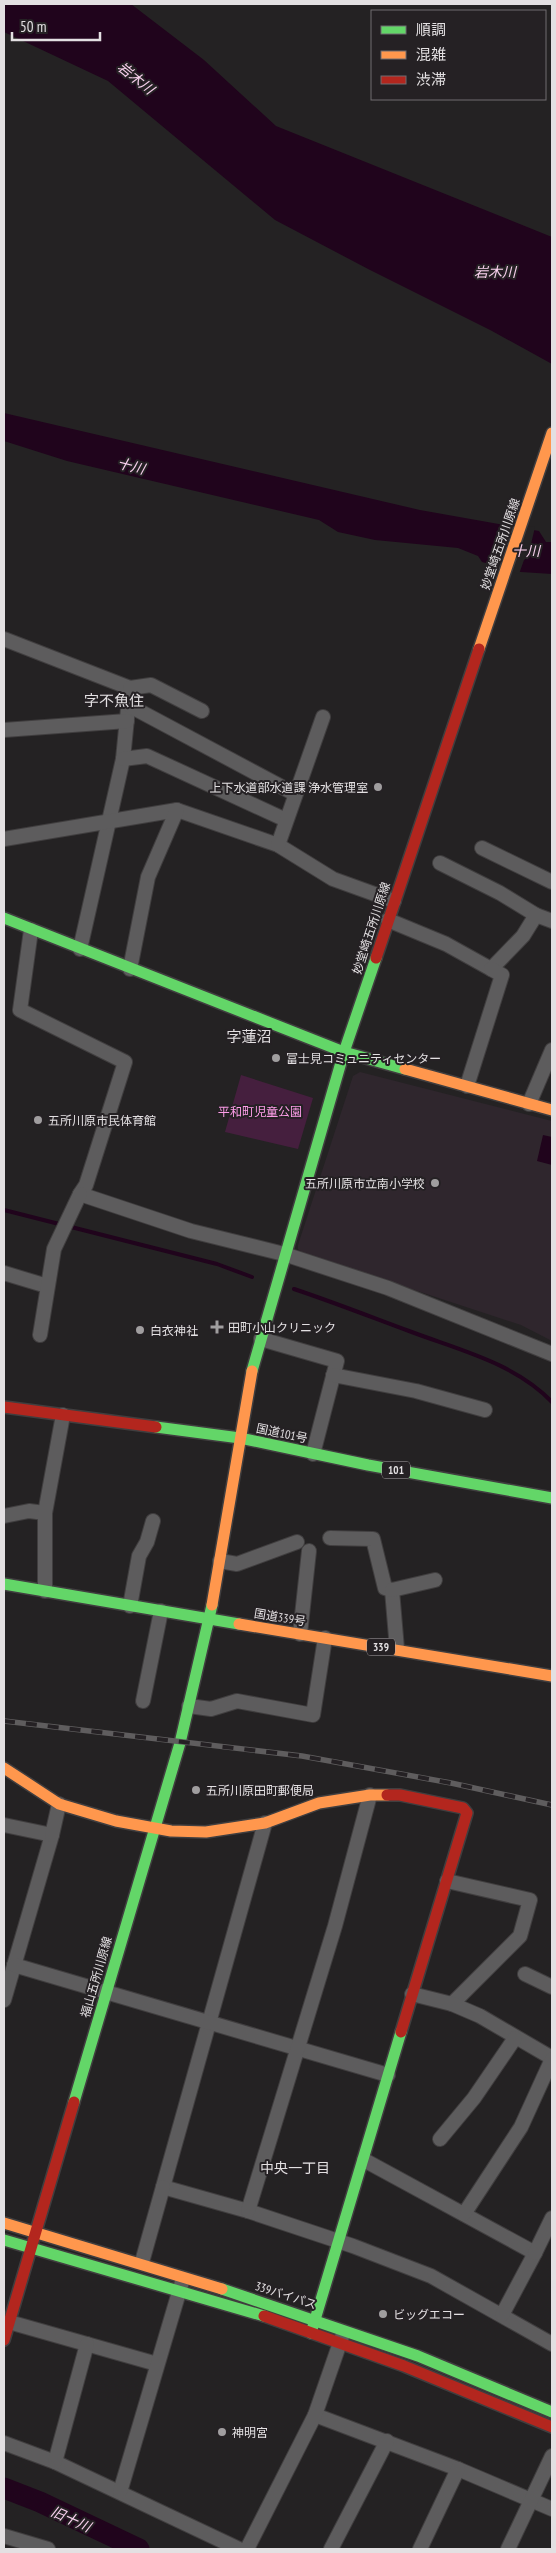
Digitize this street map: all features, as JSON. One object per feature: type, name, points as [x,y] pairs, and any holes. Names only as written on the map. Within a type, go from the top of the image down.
[{"type":"main road","name":"妙堂崎五所川原線","points":[[220,1561],[249,1381],[284,1254],[330,1108],[344,1052],[552,433]]},
{"type":"main road","points":[[4,918],[344,1052],[552,1110]]},
{"type":"main road","name":"国道101号","points":[[4,1407],[240,1438],[314,1454],[552,1498]]},
{"type":"main road","name":"福山五所川原線","points":[[4,2340],[189,1706],[210,1620],[220,1561]]},
{"type":"main road","name":"国道339号","points":[[4,1584],[210,1620],[552,1675]]},
{"type":"main road","points":[[4,1768],[60,1804],[98,1816],[154,1829],[206,1832],[265,1823],[319,1803],[370,1795],[400,1795],[463,1808],[467,1813],[312,2334]]},
{"type":"main road","name":"339バイパス","points":[[4,2223],[142,2262],[345,2328],[552,2412]]},
{"type":"main road","points":[[4,2240],[243,2309],[404,2366],[552,2427]]},
{"type":"street","points":[[4,640],[130,688],[151,685],[202,711]]},
{"type":"street","points":[[80,949],[123,759],[130,706],[130,688]]},
{"type":"street","points":[[130,706],[295,794]]},
{"type":"street","points":[[278,845],[323,717]]},
{"type":"street","points":[[4,730],[128,721]]},
{"type":"street","points":[[123,759],[147,756],[286,820]]},
{"type":"street","points":[[4,839],[176,810],[278,845],[333,879],[394,901]]},
{"type":"street","points":[[130,969],[148,877],[176,810]]},
{"type":"street","points":[[482,848],[552,882]]},
{"type":"street","points":[[440,863],[500,893],[536,915],[552,921]]},
{"type":"street","points":[[491,969],[523,936],[536,915]]},
{"type":"street","points":[[388,920],[446,944],[502,975],[467,1086]]},
{"type":"street","points":[[31,930],[20,1010],[125,1062],[86,1185],[54,1249],[40,1335]]},
{"type":"street","points":[[529,1104],[552,1050]]},
{"type":"street","points":[[80,1194],[191,1231],[284,1254],[388,1288],[552,1354]]},
{"type":"street","points":[[4,1273],[47,1286]]},
{"type":"street","points":[[261,1339],[337,1361],[314,1454]]},
{"type":"street","points":[[333,1375],[416,1391],[485,1410]]},
{"type":"street","points":[[45,1591],[45,1513],[62,1415]]},
{"type":"street","points":[[4,1516],[29,1511],[45,1513]]},
{"type":"street","points":[[130,1606],[139,1556],[147,1542],[153,1521]]},
{"type":"street","points":[[330,1538],[373,1539],[385,1588],[392,1590],[435,1580]]},
{"type":"street","points":[[220,1561],[237,1564],[297,1542]]},
{"type":"street","points":[[300,1634],[309,1551]]},
{"type":"street","points":[[392,1590],[397,1650]]},
{"type":"street","points":[[143,1701],[160,1611]]},
{"type":"street","points":[[189,1706],[211,1709],[237,1701],[313,1715],[325,1638]]},
{"type":"street","points":[[248,2211],[299,2050],[370,1795]]},
{"type":"street","points":[[4,2000],[60,1804]]},
{"type":"street","points":[[142,2262],[265,1823]]},
{"type":"street","points":[[4,1825],[52,1836]]},
{"type":"street","points":[[447,1881],[530,1900],[520,1936],[452,2004]]},
{"type":"street","points":[[14,1965],[210,2021],[299,2050],[388,2075]]},
{"type":"street","points":[[525,1974],[552,1986]]},
{"type":"street","points":[[412,1994],[452,2004],[480,2016],[552,2058],[521,2128],[464,2214]]},
{"type":"street","points":[[440,2140],[474,2098],[515,2038]]},
{"type":"street","points":[[364,2160],[535,2253]]},
{"type":"street","points":[[163,2187],[248,2211],[431,2276],[552,2344]]},
{"type":"street","points":[[502,2315],[552,2218]]},
{"type":"street","points":[[120,2492],[183,2276]]},
{"type":"street","points":[[9,2322],[157,2364]]},
{"type":"street","points":[[247,2549],[315,2415],[345,2328]]},
{"type":"street","points":[[55,2462],[87,2344]]},
{"type":"street","points":[[315,2415],[458,2469],[552,2509]]},
{"type":"street","points":[[331,2549],[387,2441]]},
{"type":"street","points":[[4,2443],[55,2462],[240,2549]]},
{"type":"street","points":[[508,2549],[533,2500],[552,2456]]},
{"type":"street","points":[[420,2549],[458,2469]]},
{"type":"street","points":[[9,2541],[48,2549]]},
{"type":"shaded area","name":"五所川原市立南小学校","points":[[360,1072],[552,1121],[552,1341],[521,1325],[302,1253],[298,1249],[353,1076]]},
{"type":"green space","name":"平和町児童公園","points":[[241,1075],[313,1098],[298,1149],[225,1132]]},
{"type":"water","name":"岩木川","points":[[4,4],[131,4],[204,60],[276,126],[552,237],[552,364],[492,331],[275,220],[108,81],[4,32]]},
{"type":"water","name":"十川","points":[[4,413],[420,510],[539,531],[546,542],[552,542],[552,574],[521,572],[482,562],[478,556],[458,548],[375,540],[338,532],[319,520],[67,461],[4,441]]},
{"type":"water","points":[[543,1135],[552,1137],[552,1165],[537,1161]]},
{"type":"pier","points":[[508,523],[535,527],[528,557],[524,560],[519,574],[494,566],[499,551],[497,547]]},
{"type":"waterway","points":[[4,1210],[217,1264],[252,1277]]},
{"type":"waterway","points":[[294,1289],[504,1367],[521,1377],[552,1402]]},
{"type":"waterway","name":"旧十川","points":[[4,2488],[40,2502],[139,2549]]},
{"type":"railway","points":[[4,1721],[302,1756],[451,1783],[552,1805]]},
{"type":"traffic: fast","points":[[4,918],[344,1052],[405,1069]]},
{"type":"traffic: fast","points":[[252,1371],[344,1052],[376,958]]},
{"type":"traffic: fast","points":[[156,1427],[240,1438],[368,1465],[552,1498]]},
{"type":"traffic: fast","points":[[4,1584],[239,1624]]},
{"type":"traffic: fast","points":[[74,2102],[180,1743],[212,1605]]},
{"type":"traffic: fast","points":[[311,2333],[401,2032]]},
{"type":"traffic: fast","points":[[4,2240],[264,2316]]},
{"type":"traffic: fast","points":[[222,2289],[418,2356],[552,2412]]},
{"type":"traffic: slow","points":[[479,649],[552,433]]},
{"type":"traffic: slow","points":[[405,1069],[552,1110]]},
{"type":"traffic: slow","points":[[212,1605],[252,1371]]},
{"type":"traffic: slow","points":[[239,1624],[552,1676]]},
{"type":"traffic: slow","points":[[4,1768],[59,1804],[116,1821],[171,1831],[206,1832],[265,1823],[319,1803],[370,1795],[387,1795]]},
{"type":"traffic: slow","points":[[4,2223],[222,2289]]},
{"type":"traffic: jam","points":[[376,958],[479,649]]},
{"type":"traffic: jam","points":[[4,1407],[156,1427]]},
{"type":"traffic: jam","points":[[387,1795],[400,1795],[463,1808],[467,1813],[401,2032]]},
{"type":"traffic: jam","points":[[4,2340],[74,2102]]},
{"type":"traffic: jam","points":[[264,2316],[404,2366],[552,2427]]},
{"type":"place","name":"上下水道部水道課 浄水管理室","points":[[378,787]]},
{"type":"place","name":"富士見コミュニティセンター","points":[[276,1058]]},
{"type":"place","name":"五所川原市民体育館","points":[[38,1120]]},
{"type":"place","name":"五所川原市立南小学校","points":[[435,1183]]},
{"type":"place","name":"田町小山クリニック","points":[[217,1327]]},
{"type":"place","name":"白衣神社","points":[[140,1330]]},
{"type":"place","name":"五所川原田町郵便局","points":[[196,1790]]},
{"type":"place","name":"ビッグエコー","points":[[383,2314]]},
{"type":"place","name":"神明宮","points":[[222,2432]]},
{"type":"district","name":"字不魚住","points":[[114,700]]},
{"type":"district","name":"字蓮沼","points":[[249,1036]]},
{"type":"district","name":"中央一丁目","points":[[295,2168]]}]
